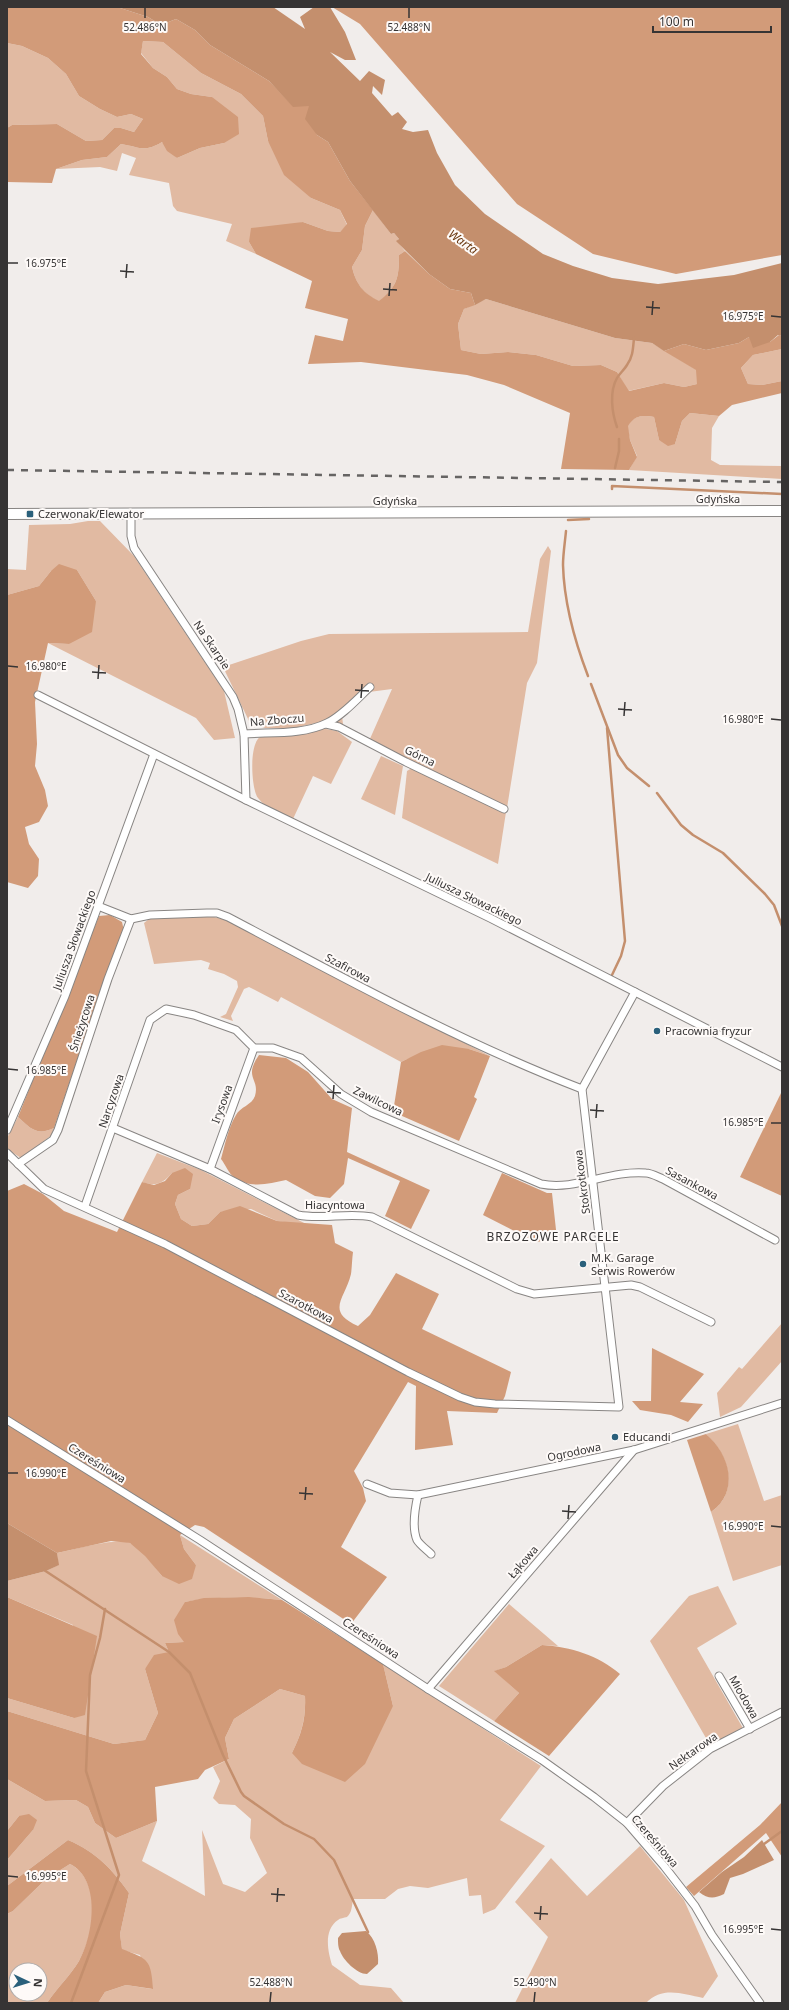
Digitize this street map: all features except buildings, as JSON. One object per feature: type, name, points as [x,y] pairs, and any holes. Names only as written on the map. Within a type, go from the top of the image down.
[{"type":"main road","name":"Gdyńska","points":[[7,514],[782,511]]},
{"type":"street","name":"Na Skarpie","points":[[131,513],[131,536],[134,548],[227,687],[238,708],[244,734],[246,800]]},
{"type":"street","name":"Na Zboczu","points":[[244,734],[302,730],[326,724],[336,718],[370,687]]},
{"type":"street","name":"Juliusza Słowackiego","points":[[38,695],[246,800],[490,918],[782,1067]]},
{"type":"street","name":"Górna","points":[[326,724],[339,727],[406,762],[504,809]]},
{"type":"street","name":"Juliusza Słowackiego","points":[[7,1130],[65,996],[154,754]]},
{"type":"street","points":[[98,906],[131,919]]},
{"type":"street","name":"Szafirowa","points":[[131,919],[150,915],[207,913],[217,913],[228,917],[368,990],[524,1067],[582,1089]]},
{"type":"street","name":"Śnieżycowa","points":[[18,1164],[53,1140],[58,1130],[108,979],[131,919]]},
{"type":"street","points":[[582,1089],[635,992]]},
{"type":"street","name":"Narcyzowa","points":[[85,1206],[150,1020],[166,1009],[194,1015],[236,1030],[254,1048]]},
{"type":"street","name":"Irysowa","points":[[210,1169],[254,1048]]},
{"type":"street","name":"Zawilcowa","points":[[254,1048],[272,1048],[301,1058],[341,1094],[371,1112],[540,1184],[552,1186],[578,1184],[593,1179]]},
{"type":"street","name":"Stokrotkowa","points":[[582,1089],[619,1407]]},
{"type":"street","name":"Hiacyntowa","points":[[113,1128],[210,1169],[298,1216],[311,1218],[359,1214],[372,1217],[517,1289],[534,1294],[631,1285],[640,1287],[711,1322]]},
{"type":"street","name":"Szarotkowa","points":[[7,1153],[44,1189],[85,1206],[165,1244],[408,1372],[460,1397],[475,1402],[495,1404],[619,1407]]},
{"type":"street","name":"Sasankowa","points":[[593,1179],[606,1175],[647,1173],[663,1179],[775,1240]]},
{"type":"street","name":"Ogrodowa","points":[[368,1484],[390,1493],[418,1495],[634,1450],[782,1403]]},
{"type":"street","name":"Czereśniowa","points":[[7,1420],[200,1540],[428,1689],[568,1777],[627,1823],[695,1906],[712,1935],[760,2003]]},
{"type":"street","name":"Łąkowa","points":[[428,1689],[634,1450]]},
{"type":"street","points":[[418,1495],[416,1505],[416,1532],[418,1541],[431,1554]]},
{"type":"street","name":"Miodowa","points":[[719,1676],[750,1729]]},
{"type":"street","name":"Nektarowa","points":[[627,1823],[664,1786],[704,1754],[782,1712]]},
{"type":"shaded area","points":[[7,7],[117,7],[148,17],[161,25],[176,19],[195,30],[210,45],[269,81],[293,106],[309,106],[317,135],[328,142],[350,181],[373,210],[365,226],[362,250],[352,267],[358,283],[364,291],[379,301],[390,291],[396,281],[399,255],[405,251],[429,274],[450,289],[471,293],[475,305],[464,309],[458,324],[461,350],[481,354],[508,352],[536,355],[573,366],[601,365],[617,372],[629,391],[664,383],[684,387],[697,384],[696,370],[664,351],[684,344],[706,350],[739,343],[749,337],[770,342],[779,335],[782,336],[782,349],[753,355],[741,368],[748,384],[762,385],[782,381],[782,393],[732,405],[719,416],[690,413],[682,421],[675,444],[668,446],[659,440],[654,417],[646,416],[636,418],[628,426],[630,440],[637,457],[629,470],[561,469],[570,413],[504,385],[467,375],[361,362],[308,364],[315,335],[343,341],[348,319],[305,308],[312,281],[256,254],[249,242],[251,228],[303,222],[328,231],[340,232],[347,224],[340,210],[311,198],[284,175],[268,141],[263,116],[241,94],[201,73],[163,42],[143,41],[141,54],[153,68],[167,77],[177,89],[191,94],[212,97],[238,117],[239,134],[224,143],[200,148],[177,158],[167,151],[162,142],[146,148],[138,148],[121,144],[107,157],[82,160],[56,169],[52,183],[7,182],[7,128],[12,125],[57,124],[86,141],[102,140],[114,128],[121,128],[134,132],[143,119],[131,114],[117,117],[100,109],[79,96],[66,74],[48,58],[22,46],[7,43]]},
{"type":"shaded area","points":[[332,7],[782,7],[782,255],[676,274],[593,254],[517,204],[360,24]]},
{"type":"shaded area","points":[[143,41],[163,42],[201,73],[241,94],[263,116],[268,141],[311,198],[340,210],[347,225],[340,232],[328,231],[303,222],[249,242],[256,254],[226,241],[232,224],[177,211],[173,206],[169,183],[129,175],[136,158],[122,153],[117,171],[100,167],[56,169],[82,160],[107,157],[121,144],[138,148],[146,148],[162,142],[177,158],[200,148],[224,143],[212,97],[191,94],[177,89],[167,77],[153,68],[141,53]]},
{"type":"shaded area","points":[[7,43],[22,46],[48,58],[66,74],[79,96],[100,109],[117,117],[131,114],[143,119],[134,132],[121,128],[114,128],[102,140],[86,141],[57,124],[12,125],[7,128]]},
{"type":"shaded area","points":[[373,210],[391,234],[394,233],[399,239],[397,241],[405,251],[399,255],[396,282],[390,292],[379,302],[361,288],[352,267],[362,250],[365,226]]},
{"type":"shaded area","points":[[486,299],[615,338],[652,343],[697,370],[697,384],[684,387],[664,383],[628,391],[617,372],[601,365],[573,366],[536,355],[508,352],[481,354],[461,350],[458,324],[464,309]]},
{"type":"shaded area","points":[[782,349],[782,381],[762,385],[748,384],[741,368],[753,355]]},
{"type":"shaded area","points":[[690,413],[719,416],[712,428],[711,460],[720,465],[782,466],[782,479],[629,470],[637,456],[630,440],[627,426],[630,422],[639,417],[654,417],[659,440],[675,444],[682,421]]},
{"type":"shaded area","points":[[100,521],[134,556],[224,691],[235,738],[214,740],[196,718],[48,643],[69,644],[96,601],[77,570],[51,571],[39,586],[7,595],[7,569],[26,570],[29,525],[70,524]]},
{"type":"shaded area","points":[[548,546],[551,551],[537,663],[527,683],[507,808],[369,741],[392,689],[369,692],[342,716],[343,724],[316,723],[294,728],[265,728],[249,721],[223,667],[301,641],[329,634],[528,632],[540,559]]},
{"type":"shaded area","points":[[59,564],[77,570],[96,601],[92,632],[69,644],[48,643],[35,702],[37,744],[35,766],[45,790],[48,806],[39,822],[25,827],[29,844],[39,859],[38,876],[28,888],[7,882],[7,595],[39,586],[51,571]]},
{"type":"shaded area","points":[[320,728],[337,731],[352,742],[331,784],[313,776],[293,819],[269,808],[258,798],[254,786],[252,767],[256,741],[260,737],[273,732]]},
{"type":"shaded area","points":[[381,756],[403,766],[395,815],[361,799]]},
{"type":"shaded area","points":[[412,768],[506,812],[498,864],[402,818],[407,771]]},
{"type":"shaded area","points":[[110,915],[122,922],[124,931],[105,978],[54,1128],[43,1131],[34,1130],[18,1117],[99,916]]},
{"type":"shaded area","points":[[190,916],[214,917],[226,920],[490,1056],[469,1049],[407,1059],[401,1062],[281,997],[278,1002],[249,987],[244,989],[231,1016],[233,1021],[220,1017],[226,1014],[238,987],[237,981],[224,974],[208,969],[210,963],[201,960],[154,964],[144,923],[149,919]]},
{"type":"shaded area","points":[[442,1045],[469,1049],[490,1056],[474,1097],[477,1099],[459,1141],[393,1112],[401,1062],[421,1052]]},
{"type":"shaded area","points":[[259,1055],[286,1058],[308,1072],[332,1099],[352,1108],[347,1152],[430,1190],[411,1229],[385,1216],[400,1181],[348,1158],[344,1184],[330,1198],[315,1196],[286,1180],[266,1184],[253,1184],[240,1181],[230,1174],[221,1159],[233,1120],[238,1112],[251,1102],[255,1096],[256,1090],[252,1069]]},
{"type":"shaded area","points":[[782,1091],[782,1196],[740,1177]]},
{"type":"shaded area","points":[[18,1117],[34,1130],[43,1131],[54,1128],[52,1135],[21,1158],[7,1149],[7,1138]]},
{"type":"shaded area","points":[[157,1153],[201,1170],[308,1225],[277,1221],[251,1209],[220,1212],[208,1224],[192,1226],[181,1219],[175,1204],[178,1195],[190,1189],[172,1173],[159,1183],[151,1184],[142,1182]]},
{"type":"shaded area","points":[[185,1168],[193,1174],[190,1189],[178,1195],[175,1204],[181,1219],[192,1226],[208,1224],[220,1212],[240,1206],[277,1221],[332,1225],[335,1243],[353,1252],[351,1274],[340,1304],[342,1315],[348,1320],[358,1326],[370,1315],[396,1273],[439,1294],[422,1329],[511,1372],[505,1396],[497,1413],[447,1411],[453,1445],[415,1450],[416,1386],[408,1382],[354,1471],[363,1488],[366,1501],[341,1547],[387,1577],[351,1624],[204,1527],[195,1525],[180,1535],[184,1549],[196,1565],[192,1579],[179,1584],[162,1576],[145,1556],[130,1543],[111,1541],[57,1553],[7,1523],[7,1191],[24,1184],[43,1194],[64,1211],[117,1232],[142,1182],[154,1185],[165,1181],[172,1173]]},
{"type":"shaded area","points":[[502,1173],[547,1193],[552,1193],[557,1239],[536,1242],[483,1215]]},
{"type":"shaded area","points":[[782,1323],[782,1361],[741,1407],[720,1417],[717,1393],[739,1367],[742,1369]]},
{"type":"shaded area","points":[[652,1348],[704,1374],[680,1402],[703,1404],[688,1422],[671,1415],[640,1410],[632,1401],[651,1401]]},
{"type":"shaded area","points":[[738,1424],[764,1501],[782,1495],[782,1565],[733,1581],[711,1512],[720,1504],[726,1494],[728,1473],[721,1452],[706,1434]]},
{"type":"shaded area","points":[[706,1434],[721,1452],[726,1462],[728,1473],[726,1494],[720,1504],[711,1512],[687,1440]]},
{"type":"shaded area","points":[[180,1535],[282,1600],[233,1598],[185,1602],[184,1642],[165,1643],[169,1652],[145,1669],[158,1713],[145,1740],[114,1744],[7,1711],[7,1698],[74,1718],[73,1625],[7,1597],[7,1581],[46,1571],[58,1565],[57,1553],[115,1542],[124,1542],[134,1545],[162,1576],[196,1565],[184,1549]]},
{"type":"shaded area","points":[[718,1586],[737,1624],[697,1648],[744,1730],[710,1745],[650,1641],[689,1596]]},
{"type":"shaded area","points":[[7,1597],[97,1636],[85,1715],[74,1718],[7,1698]]},
{"type":"shaded area","points":[[249,1597],[282,1600],[383,1664],[393,1706],[365,1764],[345,1782],[302,1764],[292,1753],[303,1725],[305,1696],[280,1689],[234,1719],[225,1738],[229,1759],[205,1770],[198,1779],[155,1787],[157,1821],[116,1838],[95,1823],[88,1807],[76,1800],[45,1801],[7,1779],[7,1711],[114,1744],[145,1740],[158,1713],[145,1669],[154,1655],[169,1652],[165,1643],[184,1642],[178,1634],[174,1620],[185,1602],[204,1598]]},
{"type":"shaded area","points":[[509,1604],[558,1646],[542,1645],[506,1667],[495,1671],[519,1693],[494,1721],[439,1686]]},
{"type":"shaded area","points":[[542,1645],[584,1653],[612,1667],[620,1674],[549,1756],[494,1721],[519,1693],[494,1671],[506,1667]]},
{"type":"shaded area","points":[[383,1664],[541,1766],[500,1820],[545,1846],[495,1909],[483,1914],[481,1895],[469,1896],[467,1878],[428,1888],[410,1886],[398,1889],[385,1899],[353,1899],[352,1909],[349,1915],[339,1919],[333,1924],[328,1935],[328,1948],[332,1965],[360,1985],[391,1988],[404,2003],[98,2003],[105,1992],[126,1985],[152,1989],[140,1955],[122,1950],[120,1934],[129,1893],[103,1862],[87,1850],[68,1840],[7,1886],[7,1860],[33,1830],[19,1816],[7,1831],[7,1779],[45,1801],[76,1800],[88,1807],[95,1823],[116,1838],[157,1821],[142,1861],[205,1896],[202,1830],[223,1884],[245,1892],[267,1873],[250,1838],[251,1819],[235,1805],[219,1804],[213,1798],[220,1781],[213,1767],[229,1759],[225,1738],[234,1719],[280,1689],[305,1696],[303,1725],[292,1753],[393,1706]]},
{"type":"shaded area","points":[[782,1802],[782,1857],[766,1833],[694,1896],[686,1887],[760,1825]]},
{"type":"shaded area","points":[[29,1814],[37,1820],[33,1830],[7,1860],[7,1831],[19,1816]]},
{"type":"shaded area","points":[[68,1840],[87,1850],[110,1869],[129,1893],[120,1934],[122,1949],[138,1955],[147,1962],[151,1972],[153,1989],[126,1985],[105,1992],[98,2003],[47,2003],[68,1977],[79,1961],[84,1950],[91,1923],[92,1908],[87,1882],[80,1871],[70,1864],[46,1879],[13,1911],[7,1914],[7,1886]]},
{"type":"shaded area","points":[[640,1846],[684,1900],[718,1976],[703,1998],[680,1993],[666,1993],[659,1994],[646,2003],[515,2003],[548,1937],[515,1902],[551,1858],[587,1896]]},
{"type":"shaded area","points":[[70,1864],[80,1872],[87,1882],[91,1895],[92,1923],[85,1950],[72,1972],[48,2002],[48,1962],[8,1962],[8,2002],[48,2002],[47,2003],[7,2003],[7,1914],[13,1911],[46,1879]]},
{"type":"water","name":"Warta","points":[[117,7],[273,7],[305,29],[300,17],[314,7],[330,7],[345,32],[356,60],[345,60],[330,52],[360,81],[369,71],[385,80],[382,95],[373,86],[372,93],[392,116],[398,112],[407,122],[402,129],[413,132],[428,130],[437,153],[455,185],[485,214],[543,254],[573,266],[612,278],[658,284],[734,275],[782,263],[782,336],[778,335],[770,342],[753,348],[749,337],[739,343],[706,350],[684,344],[664,351],[652,343],[615,338],[486,299],[475,305],[471,293],[450,289],[429,274],[396,241],[399,239],[394,233],[391,234],[350,181],[328,142],[317,135],[305,119],[309,106],[293,107],[269,81],[210,45],[195,30],[176,19],[161,25],[148,17]]},
{"type":"water","points":[[7,1523],[57,1553],[59,1565],[46,1571],[7,1581]]},
{"type":"water","points":[[762,1840],[774,1860],[743,1874],[730,1878],[724,1894],[720,1896],[708,1897],[699,1892],[722,1872],[744,1857]]},
{"type":"water","points":[[366,1931],[374,1942],[378,1960],[378,1964],[367,1974],[359,1972],[347,1962],[338,1947],[338,1938],[342,1933]]},
{"type":"waterway","points":[[617,427],[612,402],[614,384],[630,359],[634,338]]},
{"type":"waterway","points":[[615,468],[619,451],[619,439]]},
{"type":"waterway","points":[[612,489],[612,486],[782,494]]},
{"type":"waterway","points":[[568,520],[589,519]]},
{"type":"waterway","points":[[566,531],[563,565],[568,607],[579,650],[588,676]]},
{"type":"waterway","points":[[591,684],[618,755],[627,768],[649,786]]},
{"type":"waterway","points":[[607,728],[625,941],[621,956],[612,975]]},
{"type":"waterway","points":[[657,793],[681,825],[693,835],[723,853],[765,894],[774,905],[782,926]]},
{"type":"waterway","points":[[44,1570],[169,1652],[190,1673],[223,1755],[241,1792],[244,1796],[284,1824],[314,1839],[334,1860],[368,1932]]},
{"type":"waterway","points":[[71,2003],[119,1875],[86,1771],[90,1675],[100,1638],[105,1609]]},
{"type":"waterway","points":[[764,1844],[782,1831]]},
{"type":"railway","points":[[7,470],[782,482]]},
{"type":"place","name":"Czerwonak/Elewator","points":[[30,514]]},
{"type":"place","name":"Pracownia fryzur","points":[[657,1031]]},
{"type":"place","name":"M.K. Garage Serwis Rowerów","points":[[583,1264]]},
{"type":"place","name":"Educandi","points":[[615,1437]]},
{"type":"district","name":"BRZOZOWE PARCELE","points":[[553,1237]]}]
